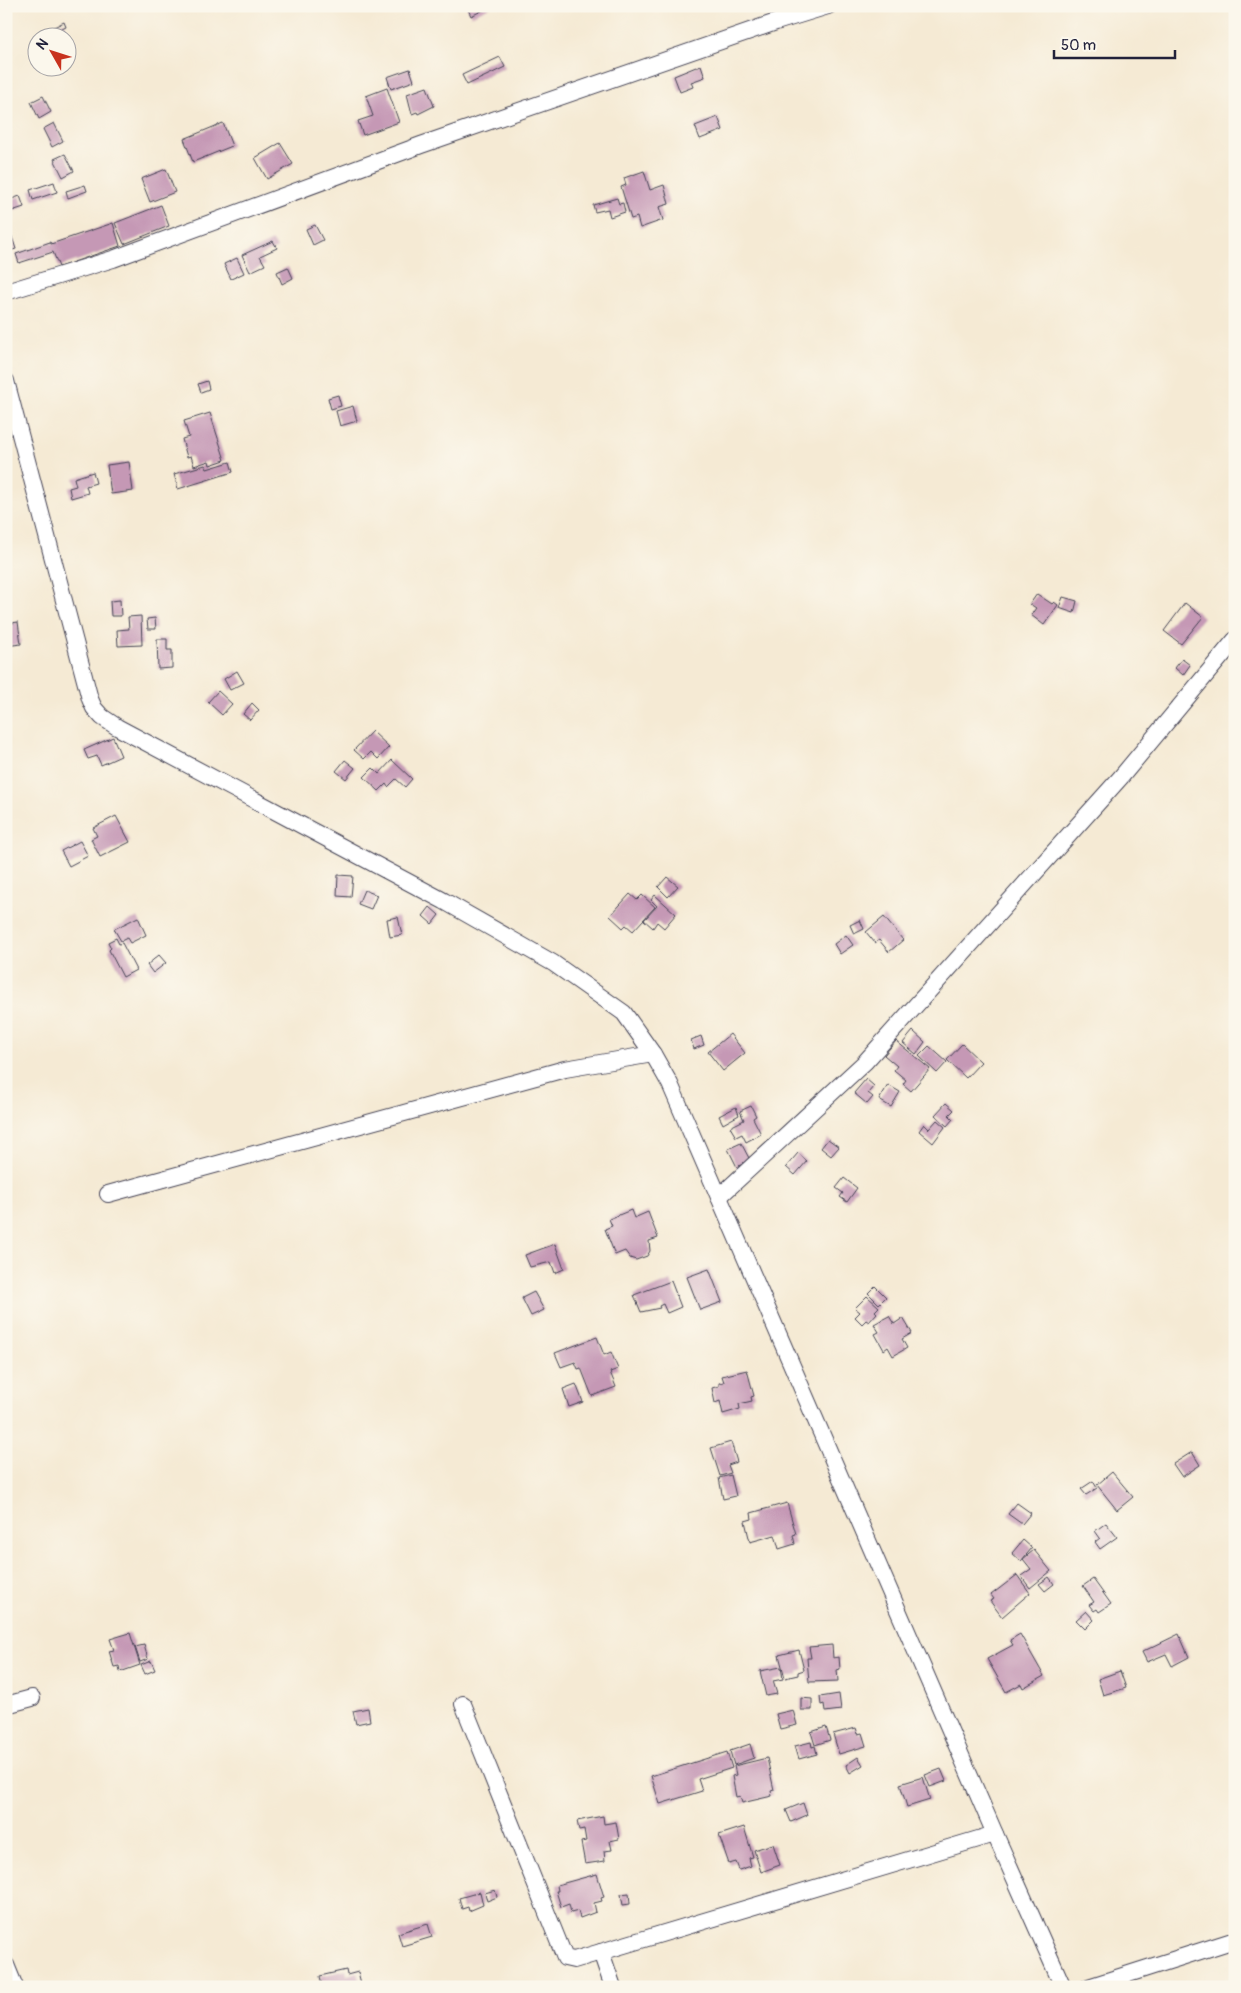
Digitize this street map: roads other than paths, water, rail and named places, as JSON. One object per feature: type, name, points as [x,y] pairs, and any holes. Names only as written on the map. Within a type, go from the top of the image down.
[{"type":"street","points":[[6,292],[112,259],[421,145],[776,22],[828,6]]},
{"type":"street","points":[[6,381],[90,699],[98,712],[117,727],[444,901],[553,963],[624,1013],[653,1054],[670,1084],[1063,1987]]},
{"type":"street","points":[[718,1197],[865,1062],[1121,777],[1235,640]]},
{"type":"street","points":[[108,1194],[565,1069],[653,1054]]},
{"type":"street","points":[[6,1705],[32,1698]]},
{"type":"street","points":[[463,1704],[565,1958],[574,1960],[995,1834]]},
{"type":"street","points":[[1088,1987],[1235,1940]]},
{"type":"street","points":[[601,1952],[613,1987]]},
{"type":"street","points":[[6,1965],[15,1987]]}]
